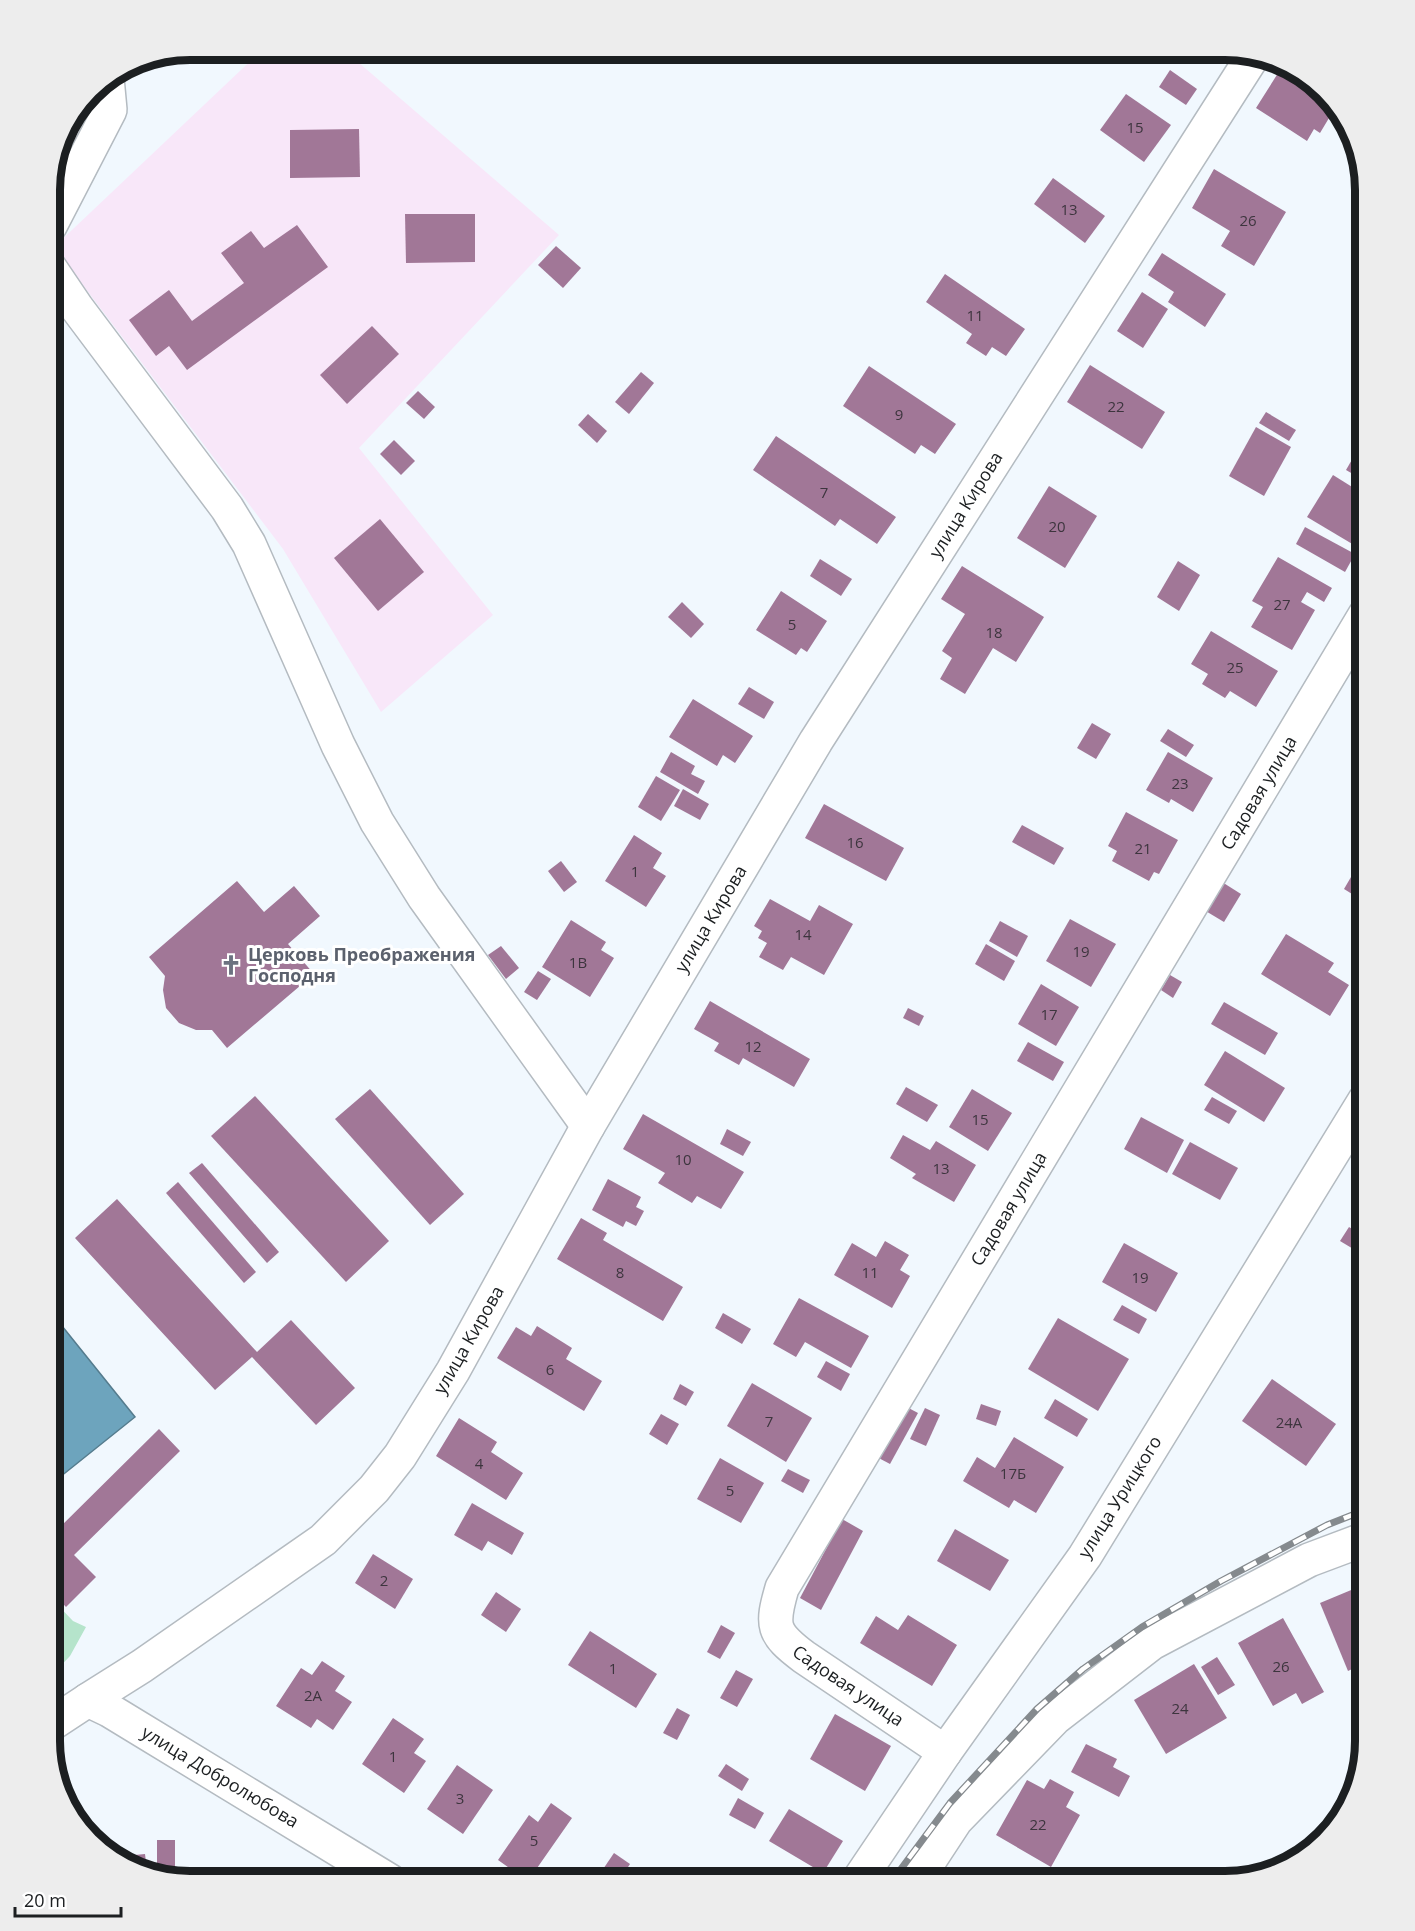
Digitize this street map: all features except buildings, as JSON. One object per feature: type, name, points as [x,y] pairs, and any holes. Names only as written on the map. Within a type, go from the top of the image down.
[{"type":"street","name":"улица Кирова","points":[[88,1700],[142,1666],[323,1540],[374,1489],[400,1456],[453,1371],[588,1126],[816,741],[1249,62]]},
{"type":"street","points":[[60,207],[110,110],[108,89]]},
{"type":"street","points":[[60,282],[227,508],[249,544],[338,746],[376,822],[424,897],[588,1126]]},
{"type":"street","name":"Садовая улица","points":[[945,1752],[783,1641],[777,1629],[775,1612],[782,1588],[1355,632]]},
{"type":"street","name":"улица Урицкого","points":[[865,1871],[945,1752],[1085,1556],[1355,1116]]},
{"type":"street","points":[[923,1871],[956,1820],[1055,1718],[1152,1643],[1309,1560],[1355,1543]]},
{"type":"street","points":[[60,1718],[88,1700]]},
{"type":"street","name":"улица Добролюбова","points":[[88,1700],[109,1710],[374,1871]]},
{"type":"shaded area","points":[[251,60],[356,60],[559,235],[359,448],[493,615],[381,712],[283,549],[60,255],[60,241]]},
{"type":"green space","points":[[60,1607],[73,1621],[86,1627],[70,1656],[60,1666]]},
{"type":"water","points":[[60,1323],[135,1417],[60,1477]]},
{"type":"railway","points":[[899,1871],[950,1803],[1037,1709],[1083,1669],[1142,1627],[1221,1581],[1327,1525],[1355,1514]]},
{"type":"place","name":"Церковь Преображения Господня","points":[[231,965]]}]
